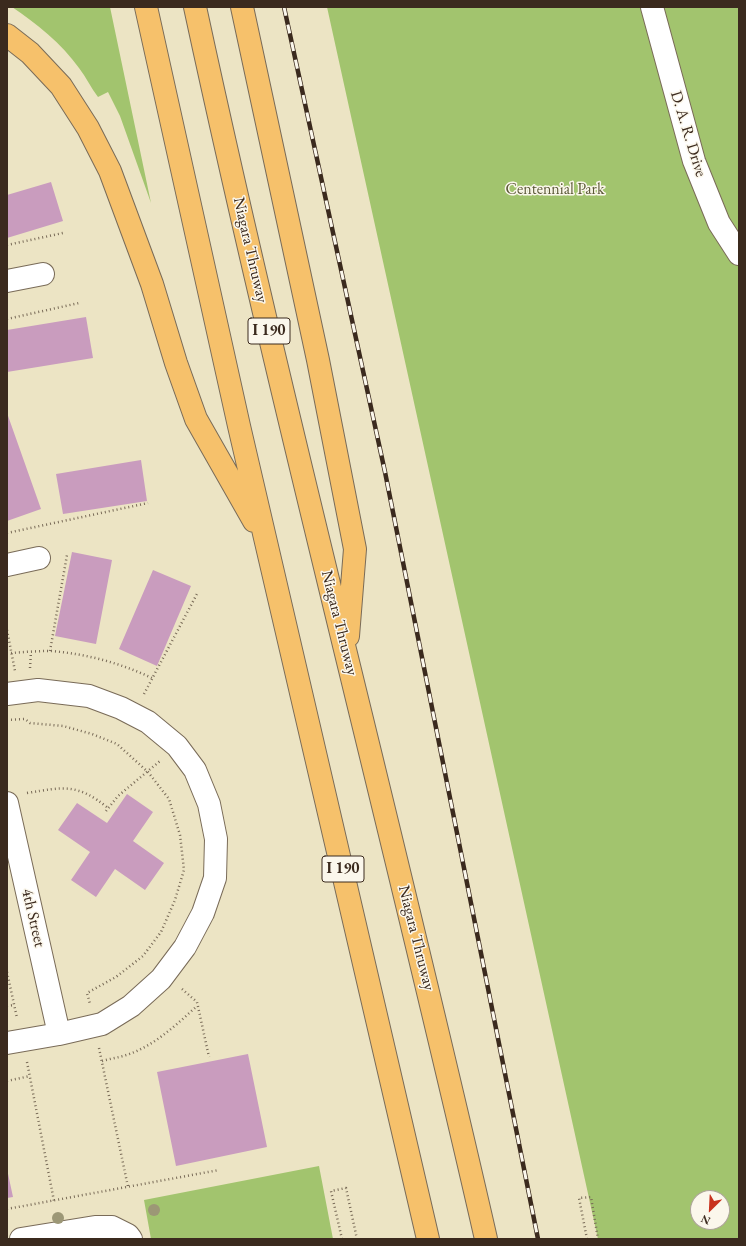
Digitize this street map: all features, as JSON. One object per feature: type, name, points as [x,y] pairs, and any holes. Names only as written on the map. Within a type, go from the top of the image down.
[{"type":"highway","name":"I 190","points":[[146,7],[266,542],[428,1239]]},
{"type":"highway","name":"Niagara Thruway","points":[[195,7],[314,525],[347,654],[447,1067],[486,1239]]},
{"type":"highway","points":[[242,7],[318,360],[355,549],[347,654]]},
{"type":"highway","points":[[7,35],[30,53],[61,86],[88,128],[107,165],[152,284],[176,363],[196,419],[266,542]]},
{"type":"street","name":"D. A. R. Drive","points":[[652,7],[694,161],[719,223],[739,254]]},
{"type":"street","points":[[7,281],[43,274]]},
{"type":"street","points":[[7,565],[39,558]]},
{"type":"street","points":[[7,694],[38,690],[89,696],[121,708],[148,722],[177,746],[195,770],[209,804],[216,839],[214,878],[203,913],[185,947],[161,979],[131,1006],[102,1024],[7,1043]]},
{"type":"street","name":"4th Street","points":[[7,803],[58,1034]]},
{"type":"street","points":[[21,1239],[95,1227],[112,1227],[131,1239]]},
{"type":"path","points":[[7,245],[63,233]]},
{"type":"path","points":[[7,319],[79,303]]},
{"type":"path","points":[[7,533],[148,503]]},
{"type":"path","points":[[50,651],[67,555]]},
{"type":"path","points":[[150,683],[198,592]]},
{"type":"path","points":[[7,630],[15,674]]},
{"type":"path","points":[[11,653],[50,651],[86,656],[106,660],[152,678]]},
{"type":"path","points":[[30,669],[31,652]]},
{"type":"path","points":[[7,720],[25,719],[30,723],[63,726],[92,734],[117,744],[148,772],[169,799],[180,835],[184,870],[175,900],[161,932],[143,956],[116,977],[87,992],[88,996]]},
{"type":"path","points":[[106,811],[118,796],[152,768]]},
{"type":"path","points":[[39,791],[78,789],[94,797],[108,808]]},
{"type":"path","points":[[7,972],[18,1022]]},
{"type":"path","points":[[181,988],[196,1002],[209,1057]]},
{"type":"path","points":[[7,1006],[14,1005]]},
{"type":"path","points":[[102,1061],[124,1056],[151,1044],[197,1006]]},
{"type":"path","points":[[100,1056],[128,1187]]},
{"type":"path","points":[[29,1072],[54,1201]]},
{"type":"path","points":[[7,1081],[30,1076]]},
{"type":"path","points":[[7,1209],[219,1170]]},
{"type":"path","points":[[342,1239],[331,1191],[346,1188],[357,1239]]},
{"type":"path","points":[[587,1239],[580,1198],[591,1197],[598,1239]]},
{"type":"green space","points":[[12,7],[110,7],[151,203],[120,116],[108,92],[98,97],[82,71],[57,42]]},
{"type":"green space","name":"Centennial Park","points":[[327,7],[739,7],[739,1239],[598,1239]]},
{"type":"green space","points":[[319,1166],[333,1239],[151,1239],[144,1200]]},
{"type":"building","points":[[51,182],[63,221],[7,238],[7,195]]},
{"type":"building","points":[[86,317],[93,358],[7,372],[7,330]]},
{"type":"building","points":[[7,413],[41,509],[7,521]]},
{"type":"building","points":[[141,460],[147,501],[63,514],[56,474]]},
{"type":"building","points":[[72,552],[112,560],[96,644],[55,636]]},
{"type":"building","points":[[153,570],[191,586],[157,666],[119,649]]},
{"type":"building","points":[[127,794],[153,812],[133,841],[164,863],[145,890],[115,869],[96,897],[71,880],[90,852],[58,830],[77,803],[107,823]]},
{"type":"building","points":[[248,1054],[267,1147],[176,1166],[157,1072]]},
{"type":"building","points":[[7,1169],[13,1197],[7,1198]]},
{"type":"railway","points":[[284,7],[385,472],[538,1239]]}]
